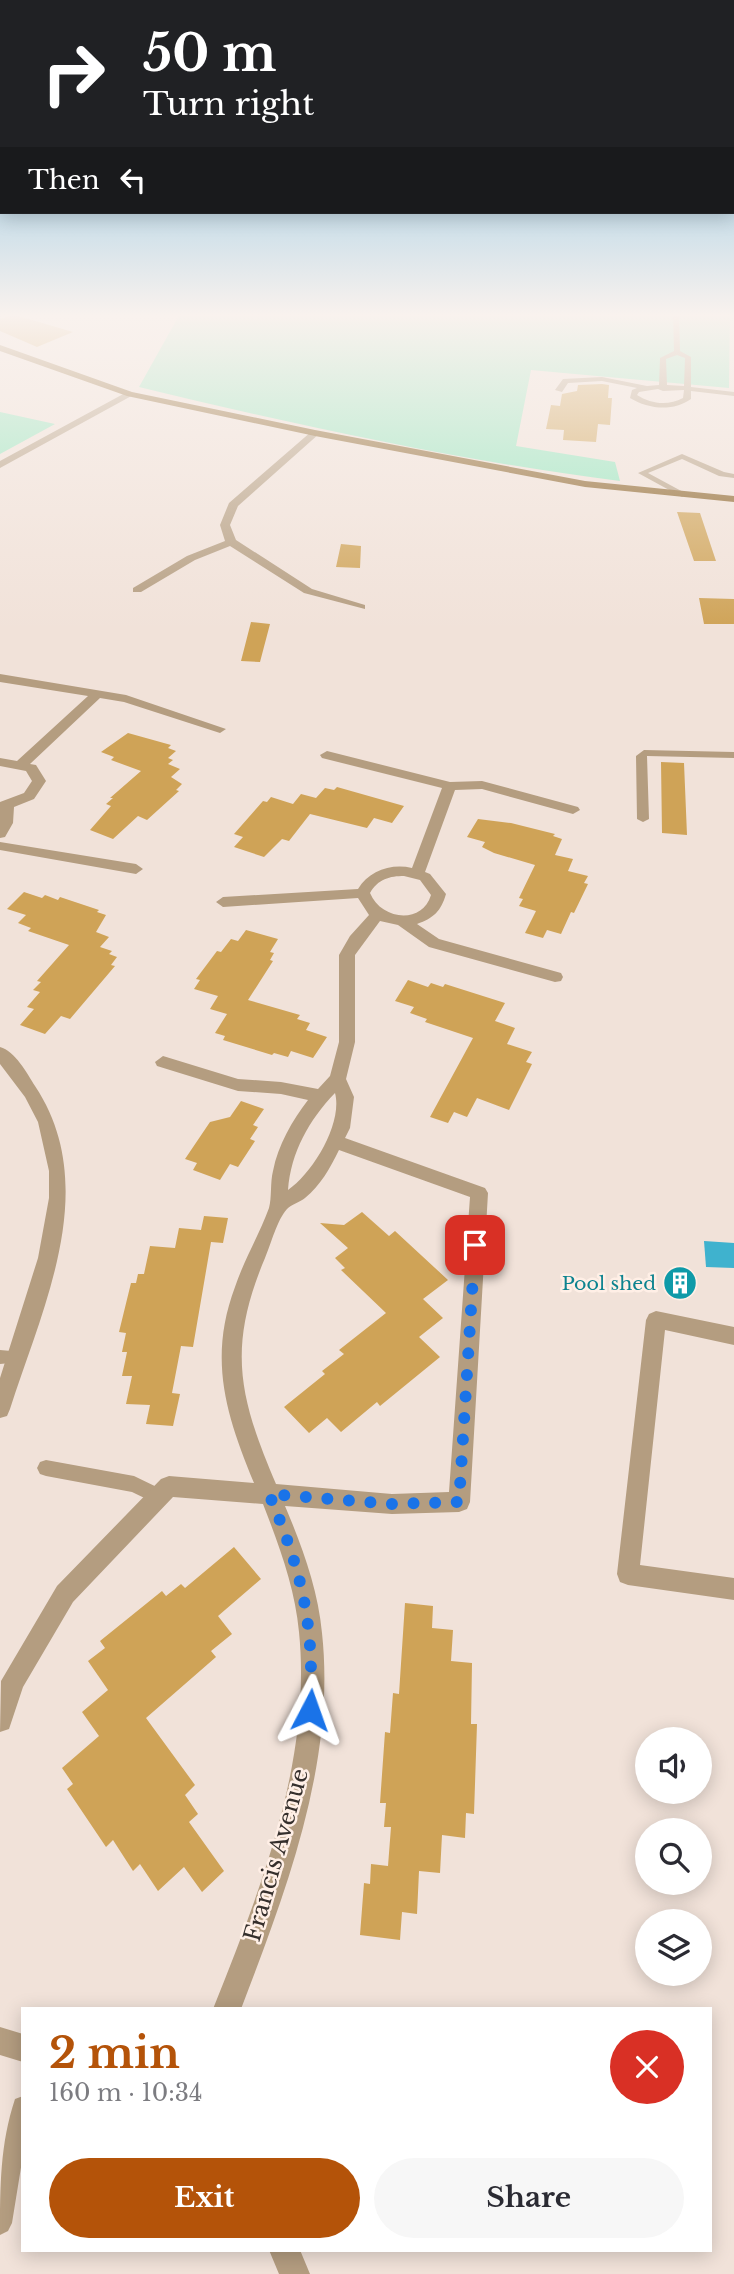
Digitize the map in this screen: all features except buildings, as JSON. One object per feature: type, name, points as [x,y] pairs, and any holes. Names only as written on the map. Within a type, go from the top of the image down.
[{"type":"main road","points":[[245,418],[536,477],[625,491],[734,499]]},
{"type":"street","points":[[0,465],[86,418]]},
{"type":"street","points":[[316,433],[233,505],[225,525],[231,542],[308,591],[361,607]]},
{"type":"street","points":[[137,590],[191,558],[231,542]]},
{"type":"street","points":[[0,678],[98,694],[220,729]]},
{"type":"street","points":[[22,764],[98,694]]},
{"type":"street","points":[[327,755],[450,786],[482,785],[573,810]]},
{"type":"street","points":[[0,762],[22,764],[37,774],[36,789],[19,802],[3,806],[6,823],[0,834]]},
{"type":"street","points":[[416,873],[450,786]]},
{"type":"street","points":[[0,846],[136,869]]},
{"type":"street","points":[[402,920],[430,912],[439,900],[437,887],[432,881],[416,873],[405,871],[382,874],[366,886],[363,893],[364,901],[377,915],[402,920],[434,943],[555,976]]},
{"type":"street","points":[[223,902],[363,893]]},
{"type":"street","points":[[338,1079],[345,1097],[336,1142],[320,1170],[299,1192],[279,1205],[278,1188],[292,1137],[320,1096],[338,1079],[347,1042],[347,955],[355,940],[377,915]]},
{"type":"street","points":[[0,1053],[15,1069],[40,1108],[53,1141],[59,1172],[52,1237],[8,1357],[0,1409]]},
{"type":"street","points":[[163,1062],[237,1085],[281,1088],[320,1096]]},
{"type":"street","points":[[0,1720],[13,1681],[65,1594],[169,1486],[392,1504],[459,1502],[479,1193],[336,1142]]},
{"type":"street","name":"Francis Avenue","points":[[228,2007],[289,1826],[308,1730],[313,1669],[311,1634],[302,1583],[234,1399],[231,1340],[238,1305],[279,1205]]},
{"type":"street","points":[[734,1336],[656,1320],[628,1574],[734,1589]]},
{"type":"street","points":[[0,2041],[21,2047]]},
{"type":"street","points":[[286,2252],[295,2274]]},
{"type":"lane","points":[[682,495],[642,473],[682,456],[722,474],[734,476]]},
{"type":"lane","points":[[643,819],[641,756],[644,753],[734,755]]},
{"type":"lane","points":[[46,1468],[123,1481],[159,1497]]},
{"type":"lane","points":[[1,2213],[14,2137],[21,2114]]},
{"type":"green space","points":[[0,418],[28,418],[55,424],[0,454]]},
{"type":"green space","points":[[273,418],[522,418],[516,446],[615,462],[620,481],[560,473],[379,441]]},
{"type":"water","points":[[704,1241],[734,1243],[734,1268],[706,1267]]},
{"type":"place","name":"Pool shed","points":[[680,1283]]},
{"type":"route","points":[[310,1710],[313,1669],[311,1634],[302,1583],[284,1528],[269,1494],[392,1504],[459,1502],[475,1245]]}]
